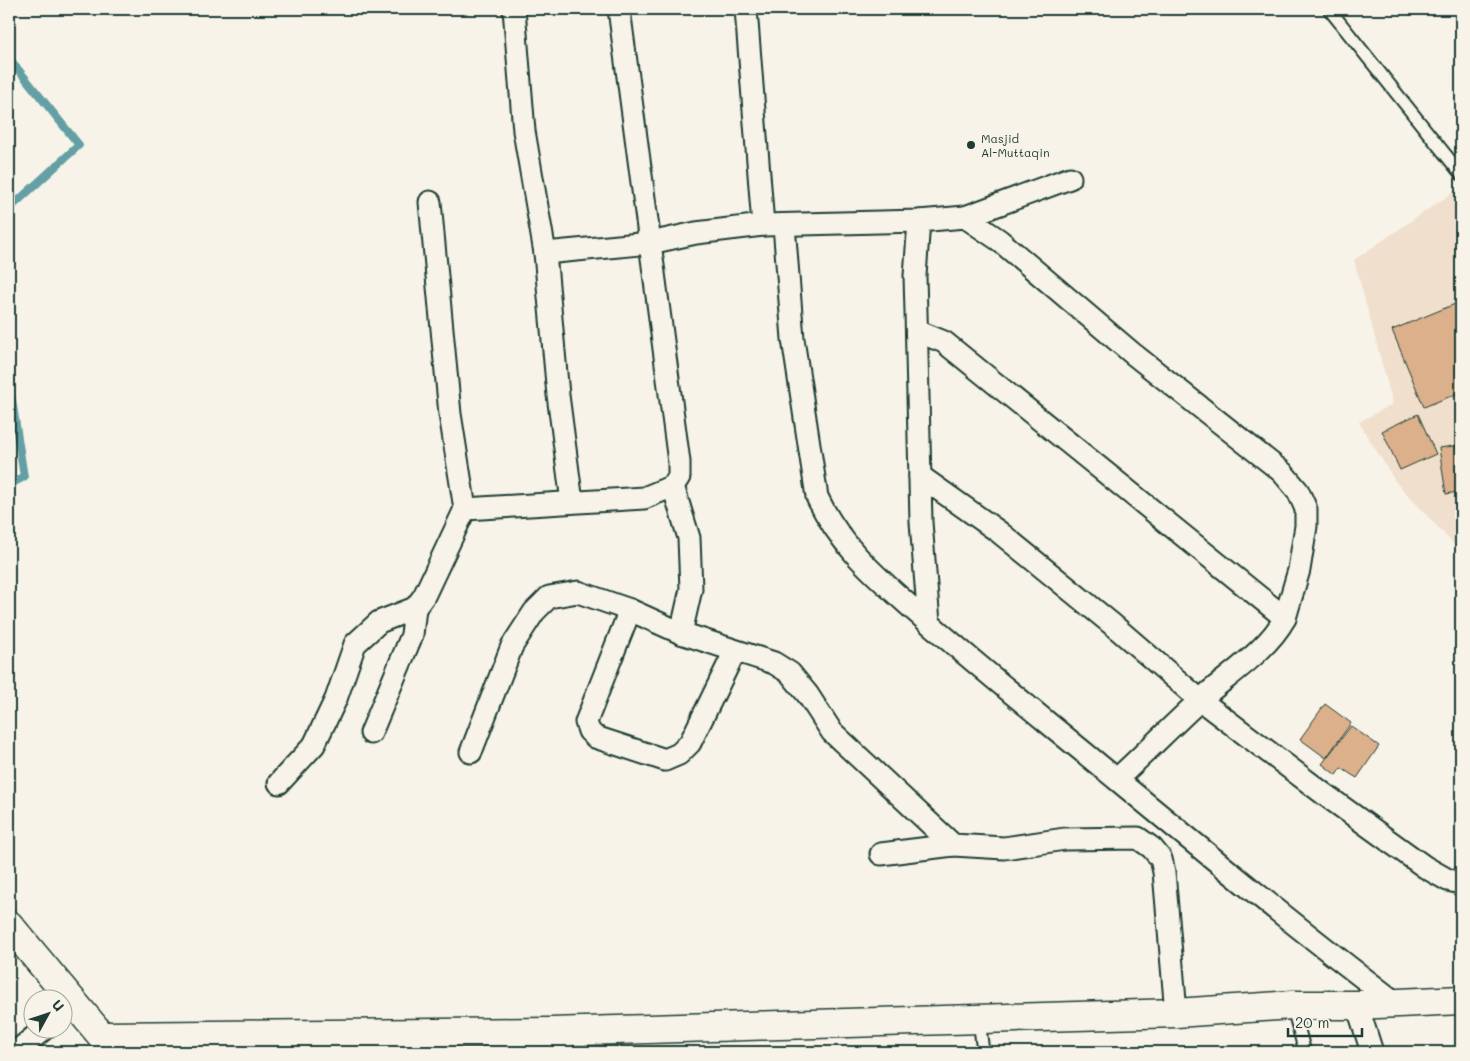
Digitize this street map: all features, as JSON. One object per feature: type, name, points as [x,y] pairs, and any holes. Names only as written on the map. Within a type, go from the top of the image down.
[{"type":"street","points":[[514,9],[524,131],[545,253],[558,395],[572,502]]},
{"type":"street","points":[[465,510],[644,498],[673,486],[679,477],[679,462],[619,9]]},
{"type":"street","points":[[746,9],[763,225]]},
{"type":"street","points":[[545,253],[650,243],[696,233],[763,225],[919,221],[965,217],[1070,178]]},
{"type":"street","points":[[371,733],[412,635],[415,608],[424,596],[465,510],[450,414],[430,202]]},
{"type":"street","points":[[965,217],[999,240],[1132,353],[1282,472],[1298,491],[1306,508],[1306,526],[1300,570],[1285,618],[1278,630],[1264,645],[1200,700],[1117,779]]},
{"type":"street","points":[[919,221],[915,276],[921,522],[929,623]]},
{"type":"street","points":[[784,225],[793,339],[817,497],[826,516],[841,539],[869,570],[929,623],[1301,931],[1396,1003]]},
{"type":"street","points":[[917,331],[944,342],[1285,618]]},
{"type":"street","points":[[920,476],[999,532],[1113,625],[1200,700],[1324,794],[1425,867],[1448,880],[1461,883]]},
{"type":"street","points":[[673,486],[689,538],[691,589],[680,633]]},
{"type":"street","points":[[471,752],[512,646],[534,612],[549,597],[578,592],[630,610],[680,633],[774,663],[790,672],[808,695],[832,732],[953,845]]},
{"type":"street","points":[[279,783],[314,745],[336,699],[355,644],[379,622],[415,608]]},
{"type":"street","points":[[630,610],[586,722],[589,731],[595,737],[665,760],[679,754],[690,743],[735,650]]},
{"type":"street","points":[[881,854],[953,845],[1004,848],[1066,839],[1138,838],[1152,848],[1161,859],[1164,872],[1176,1013]]},
{"type":"street","points":[[12,937],[52,988]]},
{"type":"street","points":[[72,1012],[108,1044],[558,1042],[979,1019],[1176,1013],[1292,1005],[1357,1005],[1461,1000]]},
{"type":"street","points":[[1357,1005],[1372,1052]]},
{"type":"street","points":[[16,1052],[33,1038]]},
{"type":"lane","points":[[1329,9],[1461,174]]},
{"type":"lane","points":[[1292,1005],[1305,1052]]},
{"type":"lane","points":[[979,1019],[983,1052]]},
{"type":"shaded area","points":[[1461,187],[1461,552],[1395,481],[1359,422],[1393,404],[1354,260]]},
{"type":"building","points":[[1455,304],[1461,318],[1461,392],[1424,407],[1392,330]]},
{"type":"building","points":[[1418,414],[1436,454],[1400,470],[1382,431]]},
{"type":"building","points":[[1461,445],[1461,505],[1458,492],[1446,494],[1439,448]]},
{"type":"building","points":[[1325,704],[1351,723],[1326,758],[1300,739]]},
{"type":"building","points":[[1351,726],[1379,746],[1357,778],[1341,768],[1336,775],[1322,764]]},
{"type":"waterway","points":[[9,58],[79,145],[9,209]]},
{"type":"waterway","points":[[9,380],[24,477],[9,485]]},
{"type":"place","name":"Masjid Al-Muttaqin","points":[[971,145]]}]
